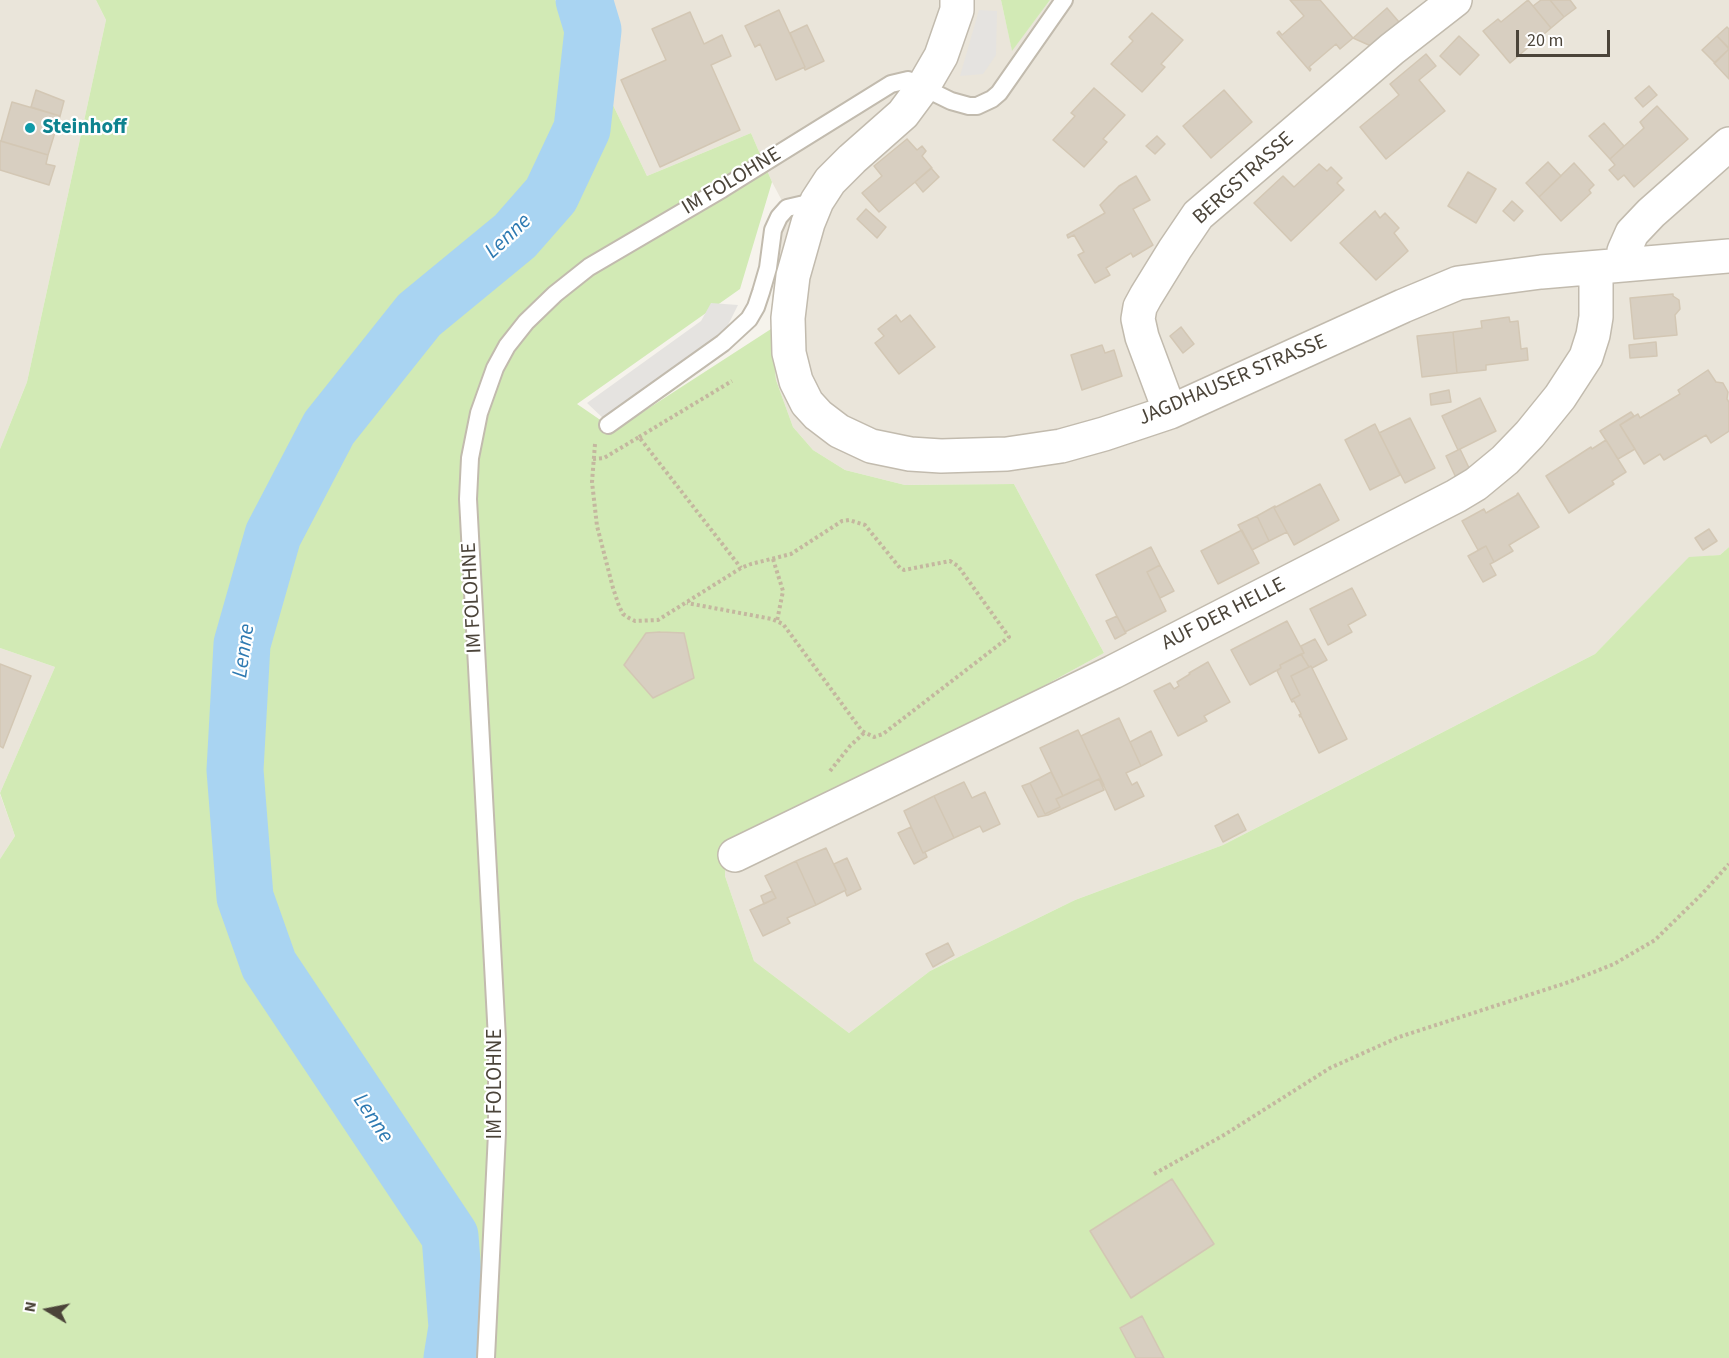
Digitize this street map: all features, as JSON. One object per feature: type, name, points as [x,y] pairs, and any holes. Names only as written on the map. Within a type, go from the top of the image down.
[{"type":"street","name":"JAGDHAUSER STRASSE","points":[[957,0],[957,10],[941,56],[923,87],[903,114],[830,181],[817,201],[807,224],[793,276],[788,318],[789,353],[796,381],[807,403],[818,415],[839,431],[871,446],[910,454],[941,456],[1006,454],[1061,446],[1170,412],[1458,283],[1541,272],[1729,256]]},
{"type":"street","name":"BERGSTRASSE","points":[[1170,412],[1142,337],[1138,319],[1140,307],[1180,240],[1198,215],[1392,49],[1455,0]]},
{"type":"street","name":"AUF DER HELLE","points":[[735,855],[1113,672],[1476,484],[1505,460],[1530,434],[1560,397],[1586,357],[1610,266],[1624,251],[1632,233],[1651,213],[1729,144]]},
{"type":"lane","name":"IM FOLOHNE","points":[[486,1358],[497,1133],[497,1039],[468,499],[470,458],[479,413],[495,368],[507,346],[526,322],[555,294],[589,267],[722,189],[891,84],[908,80],[951,101],[969,106],[977,106],[992,99],[999,93],[1064,0]]},
{"type":"lane","points":[[608,425],[723,343],[749,319],[761,292],[768,268],[773,230],[779,217],[787,208],[817,201]]},
{"type":"path","points":[[593,459],[604,458],[732,381]]},
{"type":"path","points":[[608,425],[596,435],[593,459],[597,526],[613,588],[623,614],[635,621],[658,620],[741,568],[791,554],[842,521],[856,521],[865,525],[904,570],[950,561],[958,566],[1009,637],[883,734],[874,737],[862,731],[787,628],[777,621],[687,603]]},
{"type":"path","points":[[639,438],[741,568]]},
{"type":"path","points":[[773,559],[783,591],[777,621]]},
{"type":"path","points":[[1154,1174],[1224,1136],[1330,1068],[1400,1037],[1569,982],[1614,964],[1655,940],[1729,864]]},
{"type":"shaded area","points":[[0,0],[96,0],[106,20],[27,382],[0,449]]},
{"type":"shaded area","points":[[555,0],[1001,0],[1012,50],[1050,0],[1729,0],[1729,547],[1720,555],[1689,558],[1595,654],[1223,845],[1075,900],[930,971],[849,1033],[754,961],[725,876],[726,844],[919,754],[1104,653],[1014,484],[905,485],[845,470],[813,450],[793,427],[776,380],[771,329],[772,297],[779,240],[788,212],[751,133],[647,176],[578,32]]},
{"type":"shaded area","points":[[979,10],[997,11],[996,55],[983,74],[960,76]]},
{"type":"shaded area","points":[[711,303],[738,305],[723,335],[605,420],[587,403],[701,321]]},
{"type":"shaded area","points":[[0,648],[55,667],[0,793]]},
{"type":"shaded area","points":[[0,794],[15,836],[0,859]]},
{"type":"green space","points":[[96,0],[555,0],[578,32],[647,176],[751,133],[772,182],[740,289],[577,404],[615,430],[771,329],[776,380],[793,427],[813,450],[845,470],[905,485],[1014,484],[1104,653],[919,754],[726,844],[725,876],[754,961],[849,1033],[930,971],[1075,900],[1223,845],[1595,654],[1689,557],[1720,555],[1729,547],[1729,1358],[0,1358],[0,859],[15,836],[0,793],[55,667],[0,648],[0,449],[27,382],[106,20]]},
{"type":"green space","points":[[1001,0],[1050,0],[1012,51]]},
{"type":"building","points":[[1290,0],[1320,0],[1353,38],[1340,49],[1336,44],[1309,67],[1310,71],[1277,33],[1279,31],[1282,35],[1304,16]]},
{"type":"building","points":[[1528,0],[1551,28],[1510,63],[1483,31],[1498,19],[1501,22]]},
{"type":"building","points":[[1541,0],[1550,0],[1564,17],[1551,28],[1533,6]]},
{"type":"building","points":[[1550,0],[1570,0],[1576,8],[1564,17]]},
{"type":"building","points":[[1387,8],[1405,29],[1380,50],[1353,38]]},
{"type":"building","points":[[779,10],[805,67],[776,80],[760,44],[755,47],[745,26]]},
{"type":"building","points":[[690,12],[704,44],[722,35],[731,56],[711,65],[740,130],[660,167],[621,80],[666,60],[652,29]]},
{"type":"building","points":[[1152,13],[1183,40],[1161,64],[1165,67],[1142,92],[1111,64],[1133,41],[1129,37]]},
{"type":"building","points":[[807,25],[824,61],[805,70],[790,33]]},
{"type":"building","points":[[1727,27],[1729,29],[1729,48],[1717,36]]},
{"type":"building","points":[[1459,36],[1479,55],[1460,75],[1440,56]]},
{"type":"building","points":[[1717,36],[1729,49],[1715,63],[1702,50]]},
{"type":"building","points":[[1729,49],[1729,79],[1714,63]]},
{"type":"building","points":[[1426,54],[1436,66],[1419,80],[1445,111],[1386,159],[1360,127],[1399,95],[1390,84]]},
{"type":"building","points":[[1649,86],[1657,95],[1643,107],[1635,98]]},
{"type":"building","points":[[1094,88],[1125,115],[1103,139],[1107,142],[1084,167],[1053,140],[1075,116],[1071,113]]},
{"type":"building","points":[[36,90],[64,101],[60,116],[31,107]]},
{"type":"building","points":[[1224,90],[1252,122],[1211,158],[1183,126]]},
{"type":"building","name":"Steinhoff","points":[[12,102],[60,116],[48,155],[1,141]]},
{"type":"building","points":[[1657,106],[1688,139],[1634,187],[1624,175],[1618,180],[1609,170],[1615,165],[1610,159],[1644,128],[1640,122]]},
{"type":"building","points":[[1604,123],[1624,146],[1610,159],[1589,136]]},
{"type":"building","points":[[1157,136],[1165,144],[1155,154],[1146,146]]},
{"type":"building","points":[[907,139],[917,150],[922,146],[926,151],[922,156],[932,168],[879,212],[862,193],[882,176],[874,166]]},
{"type":"building","points":[[0,141],[48,155],[46,164],[55,166],[49,185],[0,170]]},
{"type":"building","points":[[1548,162],[1561,176],[1539,197],[1526,183]]},
{"type":"building","points":[[1574,163],[1594,185],[1589,190],[1591,193],[1561,221],[1539,197]]},
{"type":"building","points":[[1319,164],[1327,171],[1331,167],[1342,178],[1337,183],[1344,190],[1291,241],[1254,203],[1283,176],[1294,187]]},
{"type":"building","points":[[931,168],[939,177],[923,192],[915,182]]},
{"type":"building","points":[[1468,172],[1496,189],[1476,223],[1448,206]]},
{"type":"building","points":[[1136,176],[1150,200],[1133,209],[1153,245],[1133,257],[1131,253],[1106,268],[1110,275],[1095,283],[1078,255],[1084,252],[1074,235],[1068,238],[1067,235],[1105,213],[1100,205],[1119,186]]},
{"type":"building","points":[[1512,201],[1523,211],[1514,221],[1503,211]]},
{"type":"building","points":[[866,209],[886,227],[877,238],[857,219]]},
{"type":"building","points":[[1375,211],[1380,218],[1385,213],[1399,228],[1394,233],[1408,251],[1376,280],[1340,243]]},
{"type":"building","points":[[1673,294],[1679,300],[1680,309],[1675,315],[1677,335],[1634,339],[1630,298]]},
{"type":"building","points":[[896,315],[901,322],[910,315],[935,347],[899,374],[875,343],[884,336],[878,329]]},
{"type":"building","points":[[1509,317],[1510,322],[1518,321],[1521,349],[1527,348],[1528,360],[1486,365],[1486,370],[1457,373],[1453,332],[1482,328],[1481,321]]},
{"type":"building","points":[[1181,327],[1194,344],[1183,353],[1170,336]]},
{"type":"building","points":[[1453,332],[1457,373],[1422,377],[1417,336]]},
{"type":"building","points":[[1656,342],[1657,356],[1630,358],[1629,345]]},
{"type":"building","points":[[1102,345],[1105,353],[1114,350],[1122,376],[1082,390],[1071,355]]},
{"type":"building","points":[[1708,370],[1716,382],[1723,383],[1728,392],[1729,431],[1711,443],[1706,435],[1664,460],[1660,454],[1644,464],[1620,425],[1638,414],[1640,418],[1680,394],[1678,390]]},
{"type":"building","points":[[1449,390],[1451,402],[1431,405],[1430,394]]},
{"type":"building","points":[[1480,398],[1496,431],[1458,450],[1442,416]]},
{"type":"building","points":[[1631,412],[1634,416],[1620,425],[1635,449],[1618,459],[1600,431]]},
{"type":"building","points":[[1410,418],[1435,468],[1405,483],[1379,433]]},
{"type":"building","points":[[1375,424],[1400,475],[1370,490],[1345,440]]},
{"type":"building","points":[[1606,440],[1626,472],[1612,481],[1614,484],[1569,513],[1546,476]]},
{"type":"building","points":[[1460,449],[1471,472],[1458,482],[1446,456]]},
{"type":"building","points":[[1320,484],[1339,520],[1294,545],[1274,508]]},
{"type":"building","points":[[1518,493],[1539,527],[1509,545],[1513,551],[1494,562],[1486,546],[1478,550],[1462,521],[1484,509],[1486,513]]},
{"type":"building","points":[[1275,506],[1287,532],[1269,541],[1257,516]]},
{"type":"building","points":[[1257,516],[1269,541],[1252,550],[1238,525]]},
{"type":"building","points":[[1709,529],[1717,541],[1703,550],[1695,538]]},
{"type":"building","points":[[1242,530],[1259,563],[1218,584],[1201,551]]},
{"type":"building","points":[[1486,546],[1494,562],[1490,564],[1496,575],[1483,582],[1468,556]]},
{"type":"building","points":[[1151,547],[1160,565],[1147,572],[1166,611],[1125,632],[1096,575]]},
{"type":"building","points":[[1160,565],[1174,591],[1160,598],[1147,572]]},
{"type":"building","points":[[1352,588],[1366,615],[1348,625],[1352,632],[1328,645],[1310,609]]},
{"type":"building","points":[[1117,616],[1126,633],[1115,639],[1106,621]]},
{"type":"building","points":[[1287,621],[1304,653],[1280,665],[1281,668],[1250,685],[1231,650]]},
{"type":"building","points":[[646,633],[684,633],[694,678],[653,698],[624,665]]},
{"type":"building","points":[[1315,639],[1327,660],[1312,668],[1301,654],[1304,653],[1301,646]]},
{"type":"building","points":[[1301,654],[1309,667],[1291,676],[1300,695],[1291,700],[1277,671],[1281,668],[1280,665]]},
{"type":"building","points":[[1208,662],[1230,702],[1204,716],[1207,721],[1178,736],[1154,691],[1170,683],[1174,689],[1179,686],[1177,682]]},
{"type":"building","points":[[0,664],[31,676],[3,748],[0,746]]},
{"type":"building","points":[[1311,666],[1347,739],[1319,753],[1299,715],[1301,714],[1294,701],[1291,700],[1300,695],[1291,676]]},
{"type":"building","points":[[1119,718],[1141,766],[1126,773],[1132,785],[1137,782],[1144,796],[1115,810],[1081,736]]},
{"type":"building","points":[[1078,730],[1104,785],[1099,779],[1063,796],[1040,748]]},
{"type":"building","points":[[1151,731],[1162,755],[1141,766],[1130,742]]},
{"type":"building","points":[[1051,772],[1063,796],[1056,799],[1060,807],[1045,814],[1030,783]]},
{"type":"building","points":[[1099,779],[1104,790],[1048,815],[1038,817],[1022,786],[1030,783],[1045,814],[1060,807],[1056,799]]},
{"type":"building","points":[[964,782],[972,798],[985,792],[1000,824],[983,832],[980,826],[954,838],[934,796]]},
{"type":"building","points":[[934,796],[954,838],[923,853],[904,811]]},
{"type":"building","points":[[1238,814],[1246,830],[1223,842],[1215,826]]},
{"type":"building","points":[[911,827],[927,857],[914,864],[898,833]]},
{"type":"building","points":[[826,848],[846,890],[816,905],[796,861]]},
{"type":"building","points":[[847,858],[861,889],[847,896],[834,864]]},
{"type":"building","points":[[796,861],[816,905],[787,918],[790,923],[763,936],[750,910],[776,898],[765,876]]},
{"type":"building","points":[[772,891],[776,898],[764,904],[761,896]]},
{"type":"building","points":[[948,943],[954,955],[933,967],[926,954]]},
{"type":"building","points":[[1172,1179],[1214,1244],[1131,1298],[1090,1231]]},
{"type":"building","points":[[1142,1316],[1164,1358],[1136,1358],[1120,1328]]},
{"type":"waterway","name":"Lenne","points":[[452,1358],[457,1327],[450,1236],[269,965],[245,897],[235,770],[242,644],[273,535],[329,428],[419,315],[515,236],[551,195],[582,129],[593,30],[584,0]]},
{"type":"place","name":"Steinhoff","points":[[30,128]]}]
